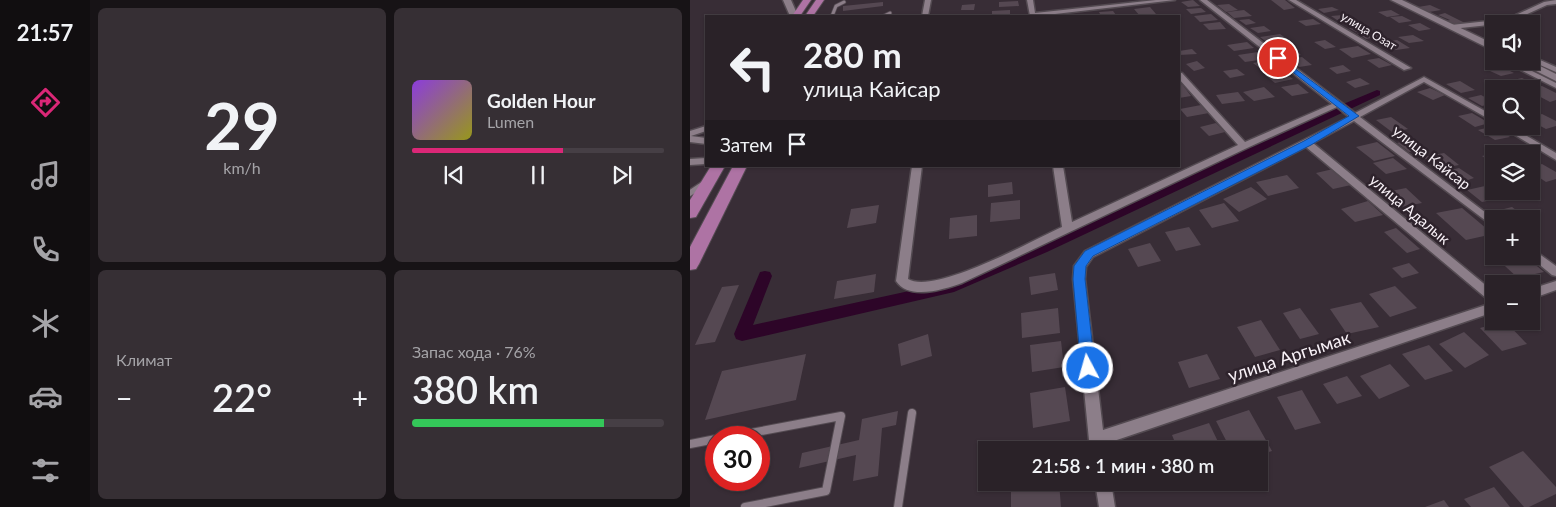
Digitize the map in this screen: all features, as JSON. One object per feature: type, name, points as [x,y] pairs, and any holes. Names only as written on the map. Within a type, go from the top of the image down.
[{"type":"main road","points":[[787,0],[796,14],[807,0]]},
{"type":"main road","points":[[811,15],[820,0]]},
{"type":"main road","points":[[1395,0],[1451,27],[1485,48]]},
{"type":"main road","points":[[1540,70],[1556,78]]},
{"type":"main road","points":[[690,213],[717,167]]},
{"type":"main road","points":[[690,264],[739,167]]},
{"type":"street","points":[[925,15],[928,0]]},
{"type":"street","points":[[1030,0],[1033,15]]},
{"type":"street","points":[[1110,0],[1118,10]]},
{"type":"street","points":[[1047,15],[1118,10],[1172,0]]},
{"type":"street","points":[[917,167],[902,281],[907,285],[915,286],[937,285],[958,280],[1338,104],[1203,0]]},
{"type":"street","name":"улица Озат","points":[[1292,0],[1407,68]]},
{"type":"street","points":[[1451,27],[1508,21],[1546,3],[1556,2]]},
{"type":"street","points":[[1540,62],[1556,70]]},
{"type":"street","points":[[1524,70],[1556,86]]},
{"type":"street","points":[[1180,76],[1244,146]]},
{"type":"street","points":[[1097,441],[1079,279],[1080,266],[1089,254],[1307,143],[1353,115],[1424,79],[1485,115]]},
{"type":"street","name":"улица Кайсар","points":[[1338,104],[1485,217]]},
{"type":"street","points":[[690,134],[705,128]]},
{"type":"street","points":[[1519,135],[1556,157]]},
{"type":"street","points":[[690,139],[705,141]]},
{"type":"street","name":"улица Адалык","points":[[1307,143],[1485,291]]},
{"type":"street","points":[[690,162],[705,161]]},
{"type":"street","points":[[1058,167],[1068,229]]},
{"type":"street","points":[[1540,259],[1556,272]]},
{"type":"street","points":[[1540,291],[1556,286]]},
{"type":"street","name":"улица Аргымак","points":[[1109,441],[1485,310]]},
{"type":"street","points":[[1104,491],[1107,507]]},
{"type":"lane","points":[[832,15],[836,6],[844,2]]},
{"type":"lane","points":[[886,15],[890,13]]},
{"type":"lane","points":[[690,192],[709,182]]},
{"type":"lane","points":[[898,507],[912,413]]},
{"type":"lane","points":[[745,507],[826,491],[841,416],[770,429]]},
{"type":"lane","points":[[690,444],[705,441]]},
{"type":"building","points":[[1193,0],[1200,6],[1188,7],[1181,2]]},
{"type":"building","points":[[1271,0],[1285,0],[1295,8],[1284,10]]},
{"type":"building","points":[[1018,1],[1019,6],[999,7],[999,2]]},
{"type":"building","points":[[883,2],[883,6],[843,11],[843,6]]},
{"type":"building","points":[[975,4],[974,10],[961,10],[962,5]]},
{"type":"building","points":[[1229,4],[1238,10],[1226,12],[1217,5]]},
{"type":"building","points":[[1430,5],[1441,10],[1429,12],[1418,7]]},
{"type":"building","points":[[1150,7],[1156,14],[1139,15],[1134,9]]},
{"type":"building","points":[[1332,7],[1339,10],[1324,13],[1318,9]]},
{"type":"building","points":[[1201,8],[1206,12],[1191,14],[1186,9]]},
{"type":"building","points":[[1010,10],[1010,15],[992,15],[992,11]]},
{"type":"building","points":[[1244,10],[1252,16],[1234,18],[1227,12]]},
{"type":"building","points":[[1391,10],[1400,15],[1387,17],[1378,12]]},
{"type":"building","points":[[1113,11],[1116,15],[1100,15],[1099,12]]},
{"type":"building","points":[[1445,13],[1465,23],[1453,25],[1446,21],[1450,20],[1438,15]]},
{"type":"building","points":[[1211,14],[1218,20],[1200,22],[1194,16]]},
{"type":"building","points":[[1343,15],[1349,19],[1337,20],[1331,16]]},
{"type":"building","points":[[1402,16],[1412,21],[1399,23],[1390,17]]},
{"type":"building","points":[[1249,19],[1256,23],[1246,25],[1239,20]]},
{"type":"building","points":[[1313,19],[1321,24],[1306,26],[1298,21]]},
{"type":"building","points":[[1220,22],[1226,29],[1209,30],[1203,24]]},
{"type":"building","points":[[1420,23],[1431,29],[1419,31],[1408,25]]},
{"type":"building","points":[[1264,26],[1271,31],[1258,33],[1250,28]]},
{"type":"building","points":[[1362,26],[1369,30],[1356,32],[1349,28]]},
{"type":"building","points":[[1371,31],[1381,36],[1366,39],[1357,33]]},
{"type":"building","points":[[1280,34],[1293,43],[1272,46],[1260,37]]},
{"type":"building","points":[[1413,35],[1424,41],[1409,43],[1398,37]]},
{"type":"building","points":[[1325,40],[1336,47],[1325,49],[1314,42]]},
{"type":"building","points":[[1397,40],[1410,48],[1396,50],[1384,42]]},
{"type":"building","points":[[1247,42],[1254,48],[1234,51],[1227,45]]},
{"type":"building","points":[[1288,46],[1301,55],[1286,58],[1273,48]]},
{"type":"building","points":[[1358,46],[1371,54],[1352,58],[1339,49]]},
{"type":"building","points":[[1192,49],[1197,54],[1180,55],[1180,51]]},
{"type":"building","points":[[1258,52],[1266,59],[1245,62],[1238,55]]},
{"type":"building","points":[[1302,57],[1312,65],[1299,67],[1289,59]]},
{"type":"building","points":[[1379,58],[1392,65],[1379,68],[1367,60]]},
{"type":"building","points":[[1269,60],[1277,67],[1261,69],[1253,63]]},
{"type":"building","points":[[1197,61],[1205,68],[1194,71],[1186,64]]},
{"type":"building","points":[[1343,65],[1351,71],[1337,74],[1329,68]]},
{"type":"building","points":[[1237,69],[1245,75],[1230,78],[1223,71]]},
{"type":"building","points":[[1508,70],[1514,73],[1501,76],[1490,71]]},
{"type":"building","points":[[1283,72],[1293,79],[1275,83],[1265,75]]},
{"type":"building","points":[[1360,78],[1370,84],[1355,88],[1346,82]]},
{"type":"building","points":[[1460,81],[1475,90],[1461,93],[1446,84]]},
{"type":"building","points":[[1182,84],[1191,96],[1180,98],[1180,85]]},
{"type":"building","points":[[1298,84],[1309,93],[1292,96],[1281,87]]},
{"type":"building","points":[[1540,86],[1556,93],[1556,100],[1550,102],[1540,97]]},
{"type":"building","points":[[1264,87],[1275,97],[1254,101],[1243,92]]},
{"type":"building","points":[[1430,88],[1445,95],[1433,100],[1417,92]]},
{"type":"building","points":[[1238,92],[1245,101],[1222,104],[1216,95]]},
{"type":"building","points":[[1481,95],[1485,97],[1485,105],[1482,106],[1468,98]]},
{"type":"building","points":[[1201,105],[1209,113],[1187,117],[1180,109]]},
{"type":"building","points":[[1472,113],[1485,121],[1485,124],[1475,127],[1458,116]]},
{"type":"building","points":[[1540,115],[1556,121],[1556,126],[1546,129],[1540,126]]},
{"type":"building","points":[[1391,117],[1408,129],[1392,132],[1376,120]]},
{"type":"building","points":[[1216,123],[1225,132],[1209,136],[1200,127]]},
{"type":"building","points":[[1485,128],[1485,134],[1478,130]]},
{"type":"building","points":[[1486,135],[1507,135],[1510,137],[1495,140]]},
{"type":"building","points":[[1414,139],[1426,149],[1409,152],[1397,143]]},
{"type":"building","points":[[1377,142],[1395,156],[1374,161],[1356,147]]},
{"type":"building","points":[[1444,153],[1459,165],[1438,169],[1423,157]]},
{"type":"building","points":[[1393,158],[1407,169],[1386,174],[1373,163]]},
{"type":"building","points":[[1540,165],[1556,172],[1556,179],[1546,182],[1540,178]]},
{"type":"building","points":[[1459,168],[1474,178],[1459,183],[1444,172]]},
{"type":"building","points":[[1333,169],[1351,185],[1333,189],[1316,173]]},
{"type":"building","points":[[1287,175],[1299,188],[1268,196],[1256,182]]},
{"type":"building","points":[[1012,182],[1013,194],[988,197],[988,185]]},
{"type":"building","points":[[1485,186],[1485,200],[1492,200],[1482,202],[1467,190]]},
{"type":"building","points":[[1251,187],[1267,199],[1239,212],[1223,199]]},
{"type":"building","points":[[1406,188],[1422,203],[1401,207],[1386,192]]},
{"type":"building","points":[[1020,200],[1020,219],[990,222],[991,203]]},
{"type":"building","points":[[1368,201],[1383,215],[1355,222],[1341,209]]},
{"type":"building","points":[[1224,203],[1239,221],[1212,228],[1199,210]]},
{"type":"building","points":[[879,205],[876,223],[847,228],[851,209]]},
{"type":"building","points":[[1512,207],[1516,210],[1500,210]]},
{"type":"building","points":[[1462,208],[1485,227],[1485,236],[1466,240],[1436,213]]},
{"type":"building","points":[[977,215],[977,236],[949,239],[950,218]]},
{"type":"building","points":[[1189,227],[1201,245],[1176,251],[1165,232]]},
{"type":"building","points":[[1396,228],[1420,249],[1407,253],[1384,232]]},
{"type":"building","points":[[1150,243],[1161,261],[1138,267],[1128,249]]},
{"type":"building","points":[[1409,263],[1419,273],[1402,278],[1392,268]]},
{"type":"building","points":[[1504,265],[1536,265],[1544,272],[1531,275],[1515,275]]},
{"type":"building","points":[[1055,273],[1058,290],[1031,295],[1029,277]]},
{"type":"building","points":[[876,274],[874,292],[834,299],[837,281]]},
{"type":"building","points":[[739,285],[715,342],[695,345],[722,287]]},
{"type":"building","points":[[1395,286],[1417,308],[1390,317],[1369,294]]},
{"type":"building","points":[[1361,302],[1379,327],[1347,334],[1330,309]]},
{"type":"building","points":[[1058,308],[1060,333],[1022,338],[1021,313]]},
{"type":"building","points":[[1300,308],[1319,334],[1300,339],[1283,313]]},
{"type":"building","points":[[1261,320],[1280,350],[1255,357],[1237,327]]},
{"type":"building","points":[[1485,327],[1485,330],[1514,330],[1527,344],[1502,351],[1480,328]]},
{"type":"building","points":[[1464,332],[1489,355],[1465,368],[1439,344]]},
{"type":"building","points":[[928,334],[932,356],[901,366],[898,344]]},
{"type":"building","points":[[1061,341],[1064,367],[1032,372],[1030,345]]},
{"type":"building","points":[[1429,345],[1453,371],[1425,380],[1402,354]]},
{"type":"building","points":[[806,354],[796,400],[705,420],[722,371]]},
{"type":"building","points":[[1207,354],[1220,379],[1189,388],[1178,362]]},
{"type":"building","points":[[1390,364],[1410,386],[1379,399],[1360,376]]},
{"type":"building","points":[[1347,376],[1362,396],[1337,404],[1323,384]]},
{"type":"building","points":[[1065,387],[1070,421],[1033,428],[1030,393]]},
{"type":"building","points":[[1302,390],[1321,423],[1295,430],[1277,397]]},
{"type":"building","points":[[1249,410],[1266,441],[1226,441],[1216,421]]},
{"type":"building","points":[[898,411],[896,425],[882,428],[878,476],[853,481],[856,455],[799,468],[802,453],[859,440],[862,419]]},
{"type":"building","points":[[1209,423],[1218,441],[1174,441],[1172,435]]},
{"type":"building","points":[[1268,444],[1272,451],[1268,452]]},
{"type":"building","points":[[1523,451],[1556,487],[1556,494],[1529,507],[1524,507],[1489,467]]},
{"type":"building","points":[[1494,487],[1510,507],[1471,507],[1464,499]]},
{"type":"building","points":[[1011,491],[1060,491],[1061,507],[1011,507]]},
{"type":"building","points":[[1444,500],[1449,507],[1425,507]]},
{"type":"waterway","points":[[765,276],[742,334],[949,288],[1042,249],[1377,93]]},
{"type":"route","points":[[1088,368],[1079,279],[1080,266],[1089,254],[1307,143],[1355,116],[1278,58]]}]
